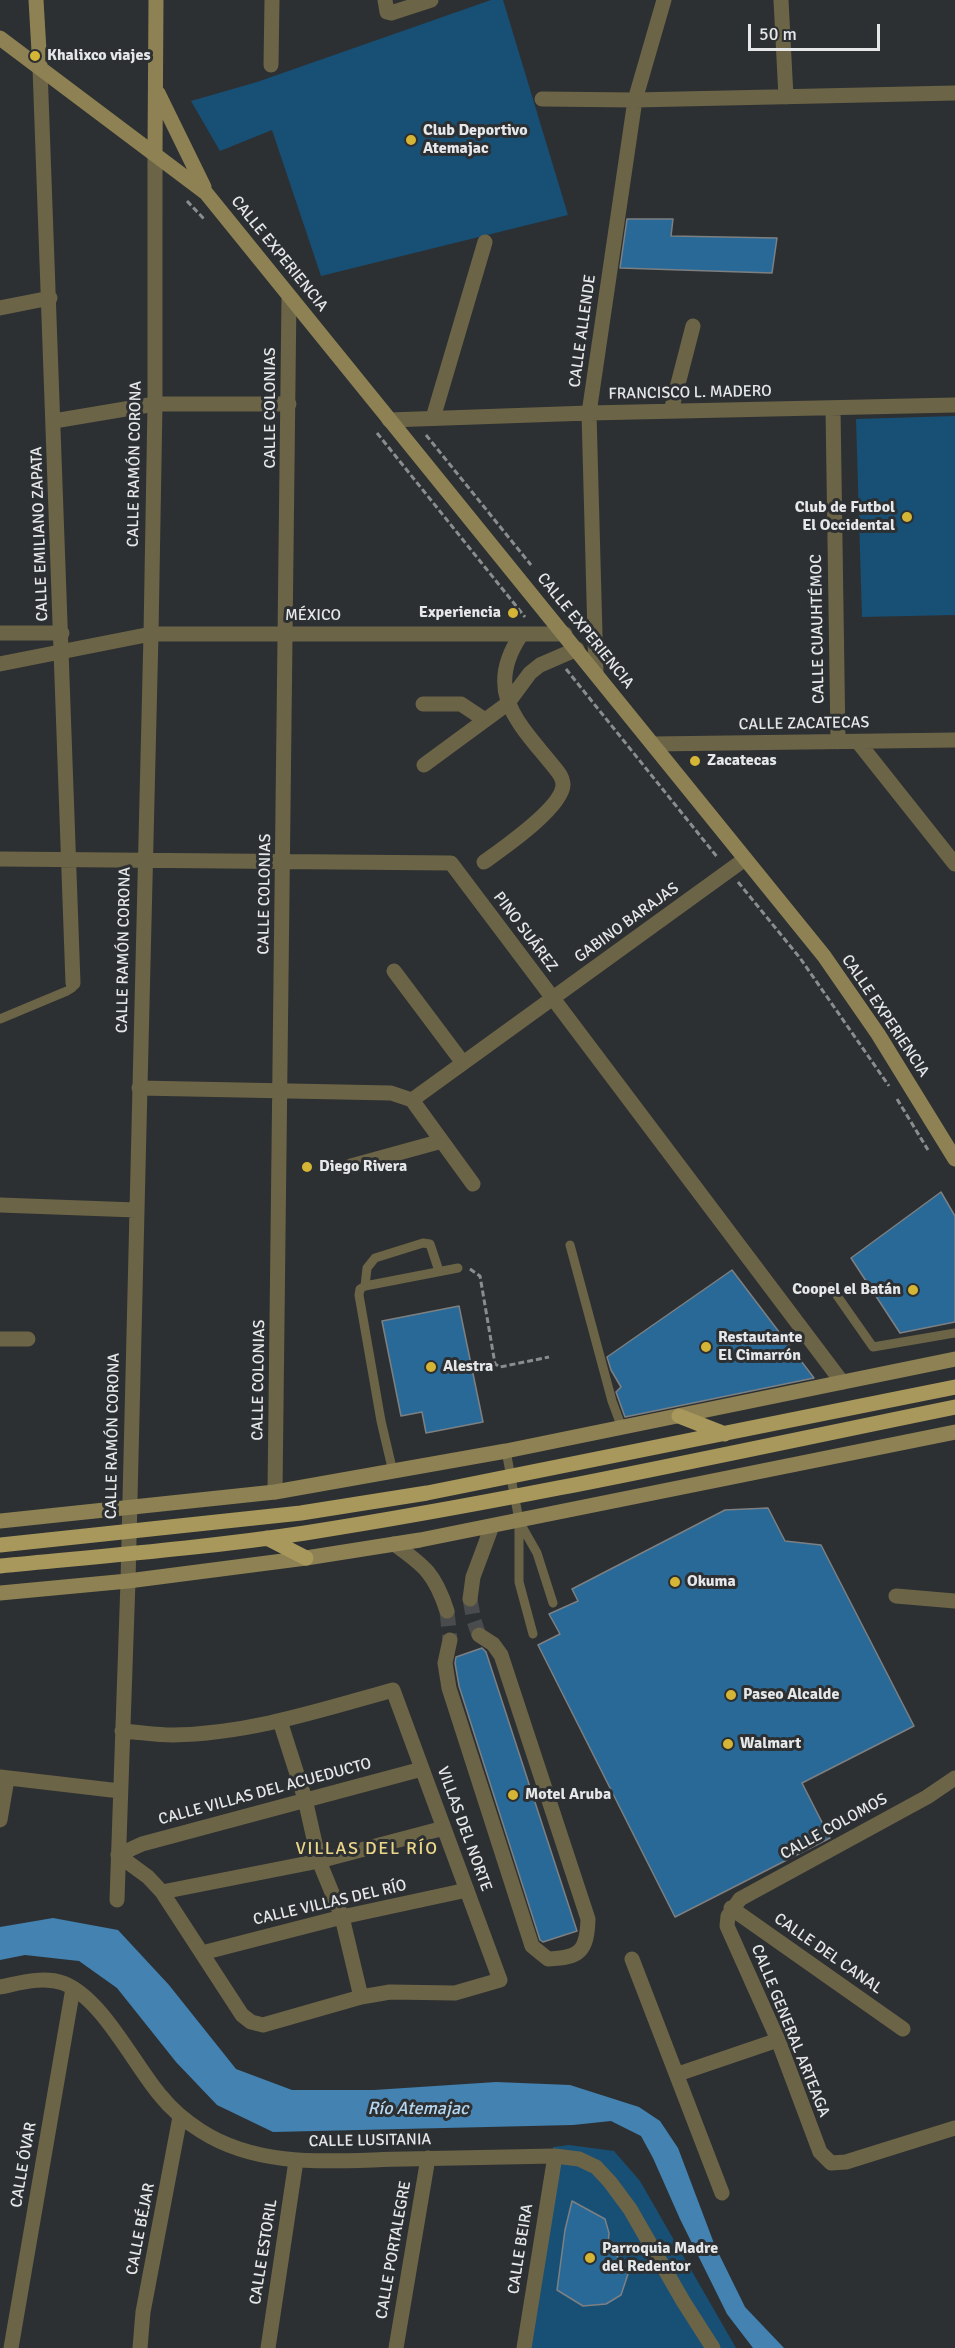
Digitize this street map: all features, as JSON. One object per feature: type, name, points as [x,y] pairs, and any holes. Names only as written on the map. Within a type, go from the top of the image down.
[{"type":"main road","points":[[0,1545],[301,1513],[427,1493],[955,1387]]},
{"type":"main road","points":[[0,1566],[267,1538],[514,1496],[955,1407]]},
{"type":"main road","points":[[679,1416],[725,1434]]},
{"type":"main road","points":[[267,1538],[306,1558]]},
{"type":"street","name":"CALLE EMILIANO ZAPATA","points":[[36,0],[50,298],[73,983]]},
{"type":"street","name":"CALLE RAMÓN CORONA","points":[[117,1900],[129,1554],[151,634],[155,404],[156,0]]},
{"type":"street","points":[[271,65],[272,0]]},
{"type":"street","points":[[386,6],[397,12],[430,0]]},
{"type":"street","name":"CALLE ALLENDE","points":[[596,672],[589,413],[635,100],[664,0]]},
{"type":"street","points":[[781,0],[786,97]]},
{"type":"street","name":"CALLE EXPERIENCIA","points":[[0,38],[207,193],[824,957],[872,1025],[955,1159]]},
{"type":"street","points":[[156,88],[207,193]]},
{"type":"street","points":[[542,99],[635,100],[955,93]]},
{"type":"street","points":[[433,418],[485,242]]},
{"type":"street","name":"CALLE COLONIAS","points":[[275,1492],[289,296]]},
{"type":"street","points":[[0,308],[50,298]]},
{"type":"street","points":[[671,411],[693,326]]},
{"type":"street","points":[[54,421],[155,404],[289,404]]},
{"type":"street","name":"FRANCISCO L. MADERO","points":[[389,420],[955,405]]},
{"type":"street","name":"CALLE CUAUHTÉMOC","points":[[833,408],[838,742]]},
{"type":"street","points":[[0,633],[62,633]]},
{"type":"street","name":"MÉXICO","points":[[0,664],[151,634],[565,634]]},
{"type":"street","points":[[484,862],[529,829],[561,794],[563,786],[563,780],[558,772],[507,704],[504,669],[512,648],[521,635]]},
{"type":"street","points":[[424,765],[507,704],[530,673],[540,665],[577,649]]},
{"type":"street","points":[[423,704],[460,704],[485,720]]},
{"type":"street","name":"CALLE ZACATECAS","points":[[653,744],[955,740]]},
{"type":"street","points":[[858,742],[955,864]]},
{"type":"street","name":"PINO SUÁREZ","points":[[0,859],[451,863],[842,1382]]},
{"type":"street","name":"GABINO BARAJAS","points":[[412,1100],[745,859]]},
{"type":"street","points":[[394,971],[463,1064]]},
{"type":"street","points":[[139,1088],[391,1093],[412,1100],[473,1184]]},
{"type":"street","points":[[351,1166],[442,1141]]},
{"type":"street","points":[[0,1205],[136,1210]]},
{"type":"street","points":[[0,1339],[28,1339]]},
{"type":"street","points":[[0,1521],[275,1492],[393,1472],[506,1452],[955,1359]]},
{"type":"street","points":[[0,1593],[128,1581],[306,1558],[393,1544],[955,1432]]},
{"type":"street","points":[[470,1599],[472,1577],[492,1526]]},
{"type":"street","points":[[393,1544],[421,1564],[439,1588],[447,1611]]},
{"type":"street","points":[[896,1596],[955,1601]]},
{"type":"street","points":[[450,1640],[445,1663],[449,1688],[532,1946],[548,1959],[564,1959],[578,1952],[587,1940],[588,1919],[501,1655],[493,1644],[479,1635]]},
{"type":"street","name":"VILLAS DEL NORTE","points":[[280,1721],[393,1690],[500,1980],[455,1994],[390,1992],[361,1997]]},
{"type":"street","points":[[118,1855],[148,1877],[162,1892],[242,2015],[251,2022],[263,2025],[282,2021],[361,1997],[342,1917],[319,1861],[305,1799],[280,1721],[222,1731],[171,1735],[122,1731]]},
{"type":"street","name":"CALLE VILLAS DEL ACUEDUCTO","points":[[118,1855],[142,1844],[422,1768]]},
{"type":"street","points":[[0,1820],[4,1778],[120,1791]]},
{"type":"street","name":"CALLE COLOMOS","points":[[731,1908],[740,1899],[927,1797],[955,1778]]},
{"type":"street","points":[[162,1892],[319,1861],[444,1828]]},
{"type":"street","name":"CALLE VILLAS DEL RÍO","points":[[202,1953],[342,1917],[467,1890]]},
{"type":"street","name":"CALLE DEL CANAL","points":[[731,1908],[903,2029]]},
{"type":"street","name":"CALLE GENERAL ARTEAGA","points":[[731,1908],[727,1926],[778,2040],[820,2152],[831,2163],[846,2162],[955,2128]]},
{"type":"street","points":[[632,1959],[722,2193]]},
{"type":"street","name":"CALLE LUSITANIA","points":[[0,1987],[45,1980],[73,1988],[103,2016],[160,2095],[180,2117],[227,2145],[252,2153],[296,2161],[555,2156],[579,2159],[597,2167],[630,2209],[682,2301],[713,2348]]},
{"type":"street","name":"CALLE ÓVAR","points":[[11,2348],[73,1988]]},
{"type":"street","points":[[678,2074],[778,2040]]},
{"type":"street","name":"CALLE BÉJAR","points":[[140,2348],[143,2312],[180,2117]]},
{"type":"street","name":"CALLE BEIRA","points":[[524,2348],[555,2156]]},
{"type":"street","name":"CALLE PORTALEGRE","points":[[396,2348],[428,2158]]},
{"type":"street","name":"CALLE ESTORIL","points":[[268,2348],[296,2161]]},
{"type":"lane","name":"CALLE EMILIANO ZAPATA","points":[[0,1019],[67,991],[72,988],[73,983]]},
{"type":"lane","points":[[365,1286],[367,1268],[375,1258],[423,1243],[430,1244],[439,1271]]},
{"type":"lane","points":[[570,1245],[612,1401],[622,1428]]},
{"type":"lane","points":[[393,1472],[381,1421],[360,1290],[365,1286],[458,1268]]},
{"type":"lane","points":[[831,1287],[873,1347],[955,1333]]},
{"type":"lane","points":[[506,1452],[519,1520],[519,1582],[533,1634]]},
{"type":"lane","points":[[519,1520],[537,1553],[553,1603]]},
{"type":"path","points":[[458,1268],[470,1269],[480,1276],[495,1364],[500,1367],[549,1357]]},
{"type":"shaded area","name":"Club Deportivo Atemajac","points":[[491,0],[503,0],[568,215],[321,276],[272,130],[220,151],[191,101],[257,82]]},
{"type":"shaded area","name":"Club de Futbol El Occidental","points":[[955,416],[955,615],[862,617],[856,419]]},
{"type":"shaded area","points":[[569,2145],[614,2151],[640,2181],[736,2348],[524,2348],[553,2147]]},
{"type":"water","name":"Río Atemajac","points":[[53,1918],[118,1930],[169,1985],[236,2069],[292,2090],[374,2090],[496,2082],[570,2085],[639,2107],[660,2121],[678,2148],[715,2246],[745,2307],[784,2348],[753,2348],[727,2314],[641,2136],[611,2121],[573,2125],[273,2132],[217,2105],[176,2062],[117,1988],[79,1961],[25,1955],[0,1960],[0,1927]]},
{"type":"building","points":[[627,219],[673,219],[671,236],[777,238],[772,273],[620,268]]},
{"type":"building","name":"Coopel el Batán","points":[[941,1192],[955,1216],[955,1322],[900,1333],[851,1258]]},
{"type":"building","name":"Restautante El Cimarrón","points":[[732,1270],[814,1378],[625,1417],[616,1392],[621,1387],[611,1370],[607,1357]]},
{"type":"building","name":"Alestra","points":[[459,1306],[483,1422],[426,1433],[422,1412],[401,1416],[382,1321]]},
{"type":"building","name":"Paseo Alcalde","points":[[768,1508],[785,1541],[821,1545],[914,1726],[802,1783],[830,1838],[675,1917],[538,1645],[560,1634],[549,1614],[578,1601],[572,1589],[725,1510]]},
{"type":"building","name":"Motel Aruba","points":[[482,1648],[486,1652],[577,1931],[543,1942],[540,1940],[459,1686],[456,1657]]},
{"type":"building","name":"Parroquia Madre del Redentor","points":[[572,2201],[605,2219],[609,2233],[608,2245],[629,2271],[621,2295],[606,2304],[583,2306],[557,2290],[565,2230]]},
{"type":"tunnel","points":[[470,1599],[479,1635]]},
{"type":"tunnel","points":[[447,1611],[450,1640]]},
{"type":"place","name":"Khalixco viajes","points":[[35,56]]},
{"type":"place","name":"Club Deportivo Atemajac","points":[[411,140]]},
{"type":"place","name":"Club de Futbol El Occidental","points":[[907,517]]},
{"type":"place","name":"Experiencia","points":[[513,613]]},
{"type":"place","name":"Zacatecas","points":[[695,761]]},
{"type":"place","name":"Diego Rivera","points":[[307,1167]]},
{"type":"place","name":"Coopel el Batán","points":[[913,1290]]},
{"type":"place","name":"Restautante El Cimarrón","points":[[706,1347]]},
{"type":"place","name":"Alestra","points":[[431,1367]]},
{"type":"place","name":"Okuma","points":[[675,1582]]},
{"type":"place","name":"Paseo Alcalde","points":[[731,1695]]},
{"type":"place","name":"Walmart","points":[[728,1744]]},
{"type":"place","name":"Motel Aruba","points":[[513,1795]]},
{"type":"place","name":"Parroquia Madre del Redentor","points":[[590,2258]]},
{"type":"district","name":"VILLAS DEL RÍO","points":[[367,1849]]}]
